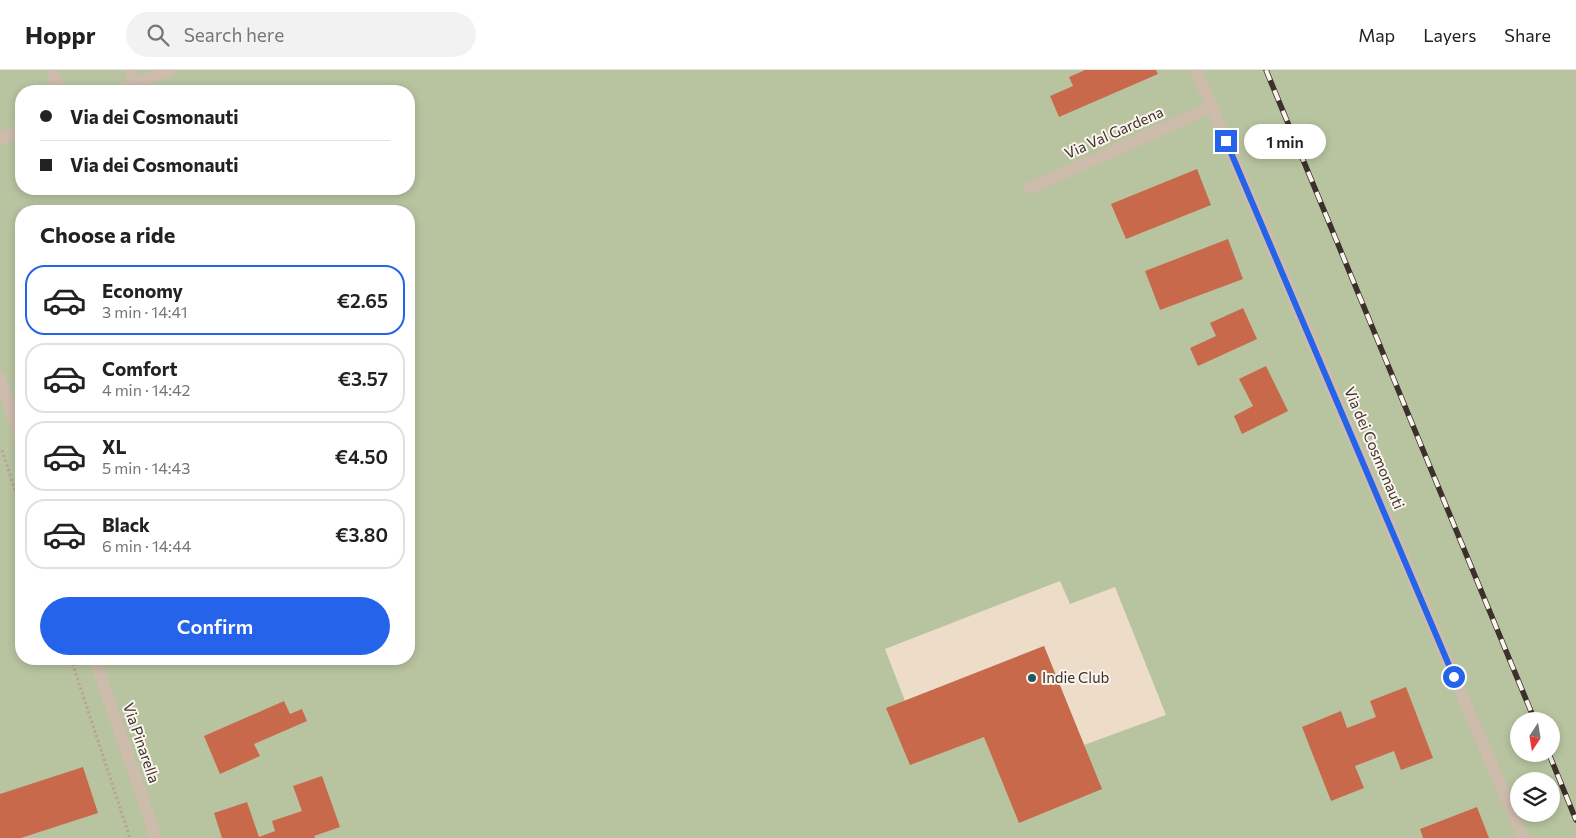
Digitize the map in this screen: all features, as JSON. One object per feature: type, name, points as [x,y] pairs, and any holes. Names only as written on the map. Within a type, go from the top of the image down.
[{"type":"street","points":[[52,70],[58,85]]},
{"type":"street","points":[[130,70],[136,84],[170,70]]},
{"type":"street","name":"Via dei Cosmonauti","points":[[1196,70],[1522,838]]},
{"type":"street","name":"Via Val Gardena","points":[[1030,188],[1212,107]]},
{"type":"street","points":[[0,136],[1,138],[15,132]]},
{"type":"street","points":[[0,378],[15,422]]},
{"type":"street","name":"Via Pinarella","points":[[97,665],[156,838]]},
{"type":"path","points":[[0,445],[15,491]]},
{"type":"path","points":[[73,665],[130,838]]},
{"type":"green space","points":[[0,70],[1576,70],[1576,838],[0,838]]},
{"type":"shaded area","points":[[1060,581],[1070,604],[1115,587],[1166,715],[1084,745],[1044,646],[905,701],[885,649]]},
{"type":"building","points":[[1085,70],[1156,70],[1158,74],[1059,117],[1050,96],[1073,86],[1069,77]]},
{"type":"building","points":[[1197,169],[1211,205],[1126,239],[1111,204]]},
{"type":"building","points":[[1228,239],[1243,279],[1160,310],[1145,271]]},
{"type":"building","points":[[1243,308],[1257,339],[1198,366],[1190,348],[1216,336],[1210,323]]},
{"type":"building","points":[[1266,366],[1288,411],[1242,434],[1234,416],[1253,406],[1239,379]]},
{"type":"building","points":[[1044,646],[1102,789],[1019,823],[984,737],[910,765],[886,708]]},
{"type":"building","points":[[1406,687],[1433,758],[1401,770],[1394,751],[1355,766],[1364,788],[1331,801],[1302,727],[1341,711],[1347,728],[1376,717],[1370,701]]},
{"type":"building","points":[[284,701],[290,714],[302,709],[307,721],[254,744],[260,756],[220,774],[204,736]]},
{"type":"building","points":[[83,767],[98,813],[21,838],[0,838],[0,794]]},
{"type":"building","points":[[322,776],[340,827],[314,836],[315,838],[222,838],[214,813],[247,802],[259,837],[275,831],[272,821],[302,811],[293,786]]},
{"type":"building","points":[[1477,807],[1489,838],[1423,838],[1420,829]]},
{"type":"railway","points":[[1266,70],[1531,712]]},
{"type":"railway","points":[[1552,762],[1576,820]]},
{"type":"place","name":"Indie Club","points":[[1032,678]]},
{"type":"route","points":[[1226,141],[1454,677]]}]
